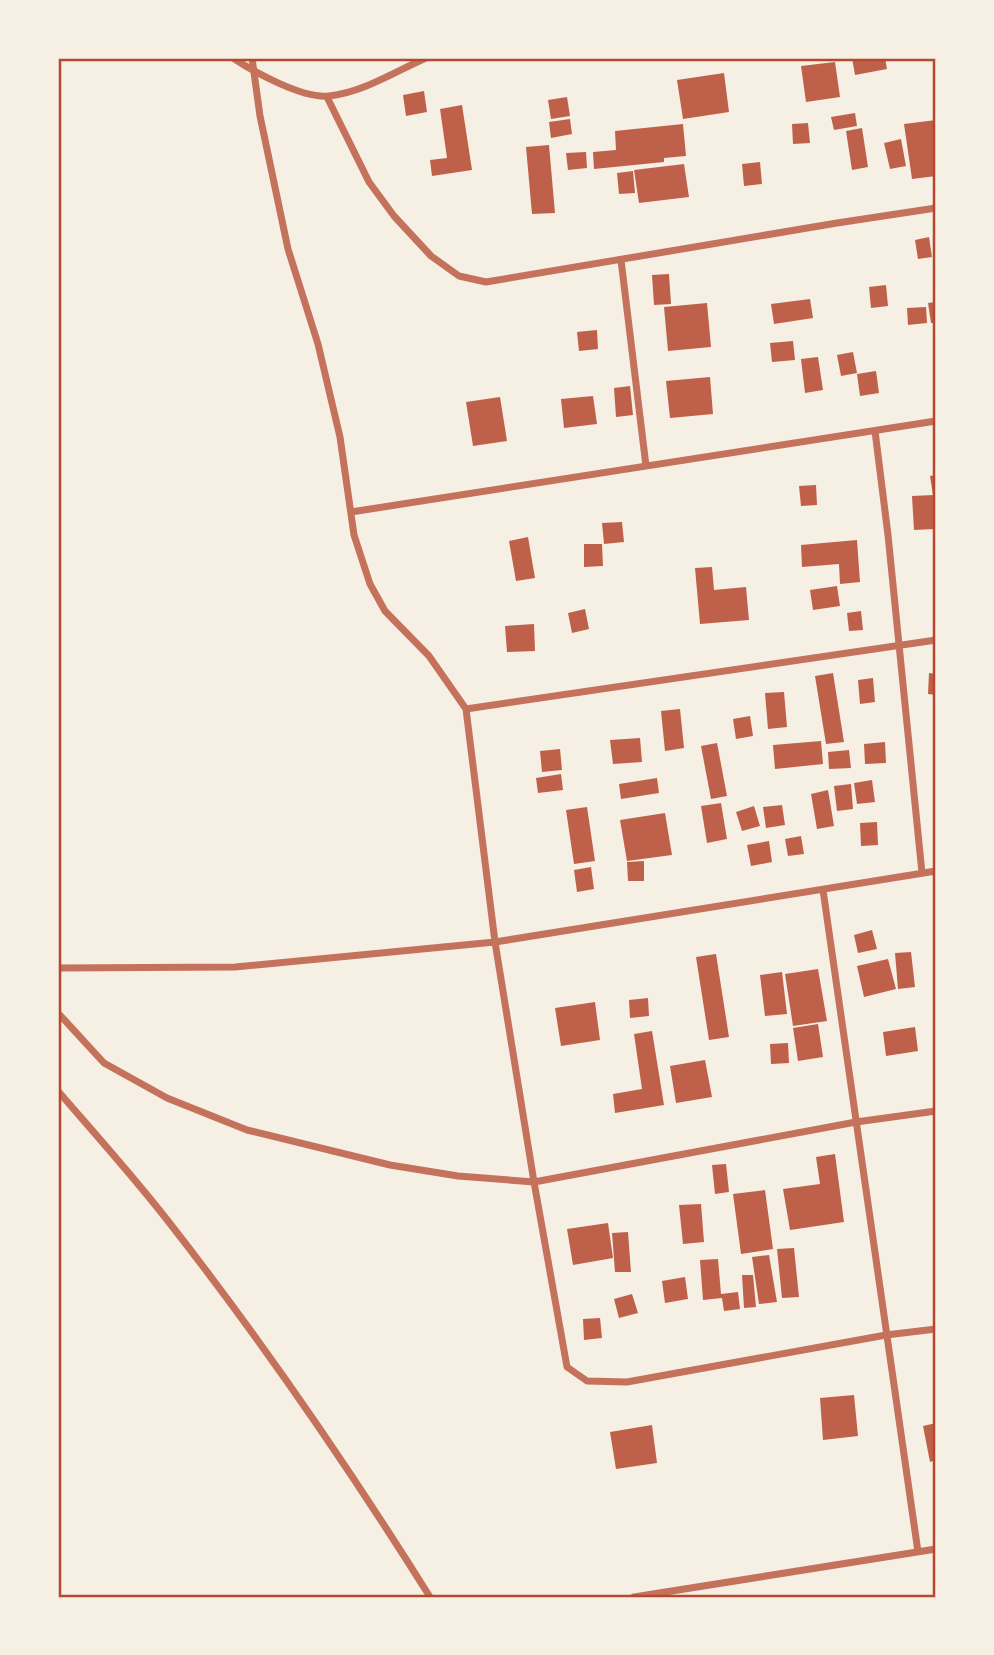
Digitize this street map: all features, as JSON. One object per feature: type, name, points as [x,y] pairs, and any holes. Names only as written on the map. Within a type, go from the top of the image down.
[{"type":"street","points":[[233,58],[253,71],[293,89],[327,97],[359,88],[426,58]]},
{"type":"street","points":[[252,58],[288,249],[318,344],[340,437],[354,535],[370,584],[385,611],[429,656],[466,709],[495,942],[567,1367],[587,1381],[627,1382],[886,1335],[936,1329]]},
{"type":"street","points":[[327,97],[369,182],[394,216],[430,256],[459,276],[486,282],[936,208]]},
{"type":"street","points":[[621,260],[646,466]]},
{"type":"street","points":[[351,512],[936,421]]},
{"type":"street","points":[[875,431],[922,873]]},
{"type":"street","points":[[466,709],[936,640]]},
{"type":"street","points":[[58,968],[235,967],[495,942],[936,871]]},
{"type":"street","points":[[823,890],[918,1552]]},
{"type":"street","points":[[58,1013],[104,1063],[167,1098],[247,1130],[390,1165],[458,1176],[534,1182],[856,1122],[936,1111]]},
{"type":"street","points":[[58,1091],[167,1219],[243,1319],[385,1526],[430,1597]]},
{"type":"street","points":[[634,1597],[936,1549]]},
{"type":"building","points":[[852,58],[885,58],[887,69],[855,75]]},
{"type":"building","points":[[835,62],[840,97],[806,102],[801,66]]},
{"type":"building","points":[[724,73],[729,112],[683,119],[677,80]]},
{"type":"building","points":[[424,91],[427,112],[406,116],[403,95]]},
{"type":"building","points":[[567,97],[570,116],[551,119],[548,100]]},
{"type":"building","points":[[462,105],[472,170],[432,176],[430,160],[447,158],[440,109]]},
{"type":"building","points":[[855,113],[857,126],[834,130],[831,117]]},
{"type":"building","points":[[570,119],[572,134],[551,138],[549,122]]},
{"type":"building","points":[[936,120],[936,176],[912,179],[904,124]]},
{"type":"building","points":[[808,123],[810,143],[793,144],[792,124]]},
{"type":"building","points":[[683,124],[686,156],[664,158],[664,162],[594,169],[593,152],[616,150],[615,131]]},
{"type":"building","points":[[862,128],[868,167],[852,170],[846,131]]},
{"type":"building","points":[[901,139],[906,166],[890,169],[884,143]]},
{"type":"building","points":[[549,145],[555,213],[532,214],[526,147]]},
{"type":"building","points":[[586,152],[587,168],[568,170],[566,153]]},
{"type":"building","points":[[760,162],[762,184],[744,186],[742,164]]},
{"type":"building","points":[[684,164],[689,197],[639,203],[634,170]]},
{"type":"building","points":[[633,171],[635,193],[619,194],[617,173]]},
{"type":"building","points":[[929,237],[932,257],[918,259],[915,240]]},
{"type":"building","points":[[669,274],[671,304],[654,305],[652,275]]},
{"type":"building","points":[[886,285],[888,306],[871,308],[869,287]]},
{"type":"building","points":[[810,299],[813,318],[774,324],[771,304]]},
{"type":"building","points":[[936,302],[936,323],[931,323],[928,303]]},
{"type":"building","points":[[707,303],[711,347],[668,351],[664,307]]},
{"type":"building","points":[[926,307],[927,323],[908,325],[907,308]]},
{"type":"building","points":[[597,330],[598,349],[579,351],[577,332]]},
{"type":"building","points":[[793,341],[795,360],[772,362],[770,343]]},
{"type":"building","points":[[853,352],[857,373],[841,376],[837,355]]},
{"type":"building","points":[[818,357],[823,390],[805,393],[801,359]]},
{"type":"building","points":[[876,371],[879,393],[860,396],[857,374]]},
{"type":"building","points":[[710,377],[713,414],[670,418],[666,381]]},
{"type":"building","points":[[630,386],[633,415],[616,417],[614,388]]},
{"type":"building","points":[[593,396],[597,424],[564,428],[561,399]]},
{"type":"building","points":[[500,397],[507,441],[473,446],[466,402]]},
{"type":"building","points":[[936,475],[936,495],[933,495],[930,476]]},
{"type":"building","points":[[816,485],[817,505],[801,506],[799,486]]},
{"type":"building","points":[[933,495],[935,529],[914,530],[912,496]]},
{"type":"building","points":[[622,522],[624,542],[604,544],[602,523]]},
{"type":"building","points":[[528,537],[535,578],[516,581],[509,541]]},
{"type":"building","points":[[857,540],[860,582],[840,584],[839,564],[802,567],[801,545]]},
{"type":"building","points":[[584,544],[602,544],[603,566],[584,567]]},
{"type":"building","points":[[712,567],[714,590],[746,587],[749,620],[700,624],[695,568]]},
{"type":"building","points":[[837,586],[840,606],[813,610],[810,590]]},
{"type":"building","points":[[585,609],[589,629],[572,633],[568,613]]},
{"type":"building","points":[[861,611],[863,630],[849,631],[847,613]]},
{"type":"building","points":[[534,624],[535,651],[507,652],[505,626]]},
{"type":"building","points":[[833,673],[844,742],[826,744],[815,676]]},
{"type":"building","points":[[929,673],[936,674],[936,695],[928,694]]},
{"type":"building","points":[[873,678],[875,702],[860,704],[858,680]]},
{"type":"building","points":[[784,692],[787,727],[768,729],[765,693]]},
{"type":"building","points":[[680,709],[684,748],[665,751],[661,711]]},
{"type":"building","points":[[750,716],[753,736],[736,739],[733,719]]},
{"type":"building","points":[[640,738],[642,762],[613,764],[610,740]]},
{"type":"building","points":[[821,741],[823,764],[775,769],[773,745]]},
{"type":"building","points":[[885,742],[886,763],[865,764],[864,744]]},
{"type":"building","points":[[717,743],[727,796],[711,799],[701,746]]},
{"type":"building","points":[[560,749],[562,770],[542,772],[540,751]]},
{"type":"building","points":[[849,750],[851,768],[829,769],[828,752]]},
{"type":"building","points":[[561,774],[563,790],[538,793],[536,778]]},
{"type":"building","points":[[657,778],[659,793],[621,799],[619,784]]},
{"type":"building","points":[[872,780],[875,802],[857,804],[854,783]]},
{"type":"building","points":[[851,784],[853,809],[837,811],[834,786]]},
{"type":"building","points":[[828,790],[834,826],[817,829],[811,794]]},
{"type":"building","points":[[721,803],[727,839],[707,843],[701,806]]},
{"type":"building","points":[[782,805],[785,825],[766,828],[763,807]]},
{"type":"building","points":[[754,806],[760,826],[742,831],[736,812]]},
{"type":"building","points":[[587,807],[595,861],[574,864],[566,810]]},
{"type":"building","points":[[665,813],[672,855],[627,861],[620,820]]},
{"type":"building","points":[[877,822],[878,845],[861,846],[860,823]]},
{"type":"building","points":[[801,836],[804,854],[788,856],[785,839]]},
{"type":"building","points":[[769,841],[772,862],[751,866],[747,845]]},
{"type":"building","points":[[644,861],[644,881],[628,881],[627,862]]},
{"type":"building","points":[[591,867],[594,889],[577,892],[574,870]]},
{"type":"building","points":[[872,930],[877,949],[858,953],[854,935]]},
{"type":"building","points":[[911,952],[915,987],[898,989],[895,953]]},
{"type":"building","points":[[716,954],[729,1037],[709,1040],[696,957]]},
{"type":"building","points":[[888,959],[896,989],[864,997],[857,966]]},
{"type":"building","points":[[818,969],[827,1021],[793,1026],[785,974]]},
{"type":"building","points":[[782,972],[787,1014],[765,1016],[760,975]]},
{"type":"building","points":[[648,998],[649,1016],[630,1018],[629,1000]]},
{"type":"building","points":[[595,1002],[600,1040],[561,1046],[555,1008]]},
{"type":"building","points":[[818,1024],[823,1057],[798,1061],[793,1028]]},
{"type":"building","points":[[915,1027],[918,1051],[886,1056],[883,1032]]},
{"type":"building","points":[[652,1031],[664,1105],[615,1113],[613,1094],[642,1089],[634,1034]]},
{"type":"building","points":[[788,1043],[789,1063],[771,1064],[770,1044]]},
{"type":"building","points":[[705,1060],[712,1097],[676,1103],[670,1066]]},
{"type":"building","points":[[835,1154],[844,1222],[790,1230],[783,1189],[820,1184],[816,1157]]},
{"type":"building","points":[[726,1164],[729,1192],[715,1194],[712,1165]]},
{"type":"building","points":[[765,1190],[773,1249],[741,1254],[733,1194]]},
{"type":"building","points":[[701,1204],[704,1242],[683,1244],[679,1205]]},
{"type":"building","points":[[608,1223],[613,1258],[573,1265],[567,1229]]},
{"type":"building","points":[[628,1232],[631,1272],[615,1272],[612,1233]]},
{"type":"building","points":[[794,1248],[799,1297],[782,1298],[777,1249]]},
{"type":"building","points":[[769,1255],[777,1302],[759,1304],[752,1257]]},
{"type":"building","points":[[718,1259],[721,1294],[738,1292],[740,1309],[724,1311],[722,1298],[703,1300],[700,1260]]},
{"type":"building","points":[[742,1275],[753,1275],[756,1307],[744,1308]]},
{"type":"building","points":[[685,1277],[688,1299],[665,1303],[662,1281]]},
{"type":"building","points":[[632,1294],[638,1313],[619,1318],[614,1299]]},
{"type":"building","points":[[600,1318],[602,1338],[584,1340],[583,1319]]},
{"type":"building","points":[[854,1395],[858,1436],[823,1440],[820,1398]]},
{"type":"building","points":[[936,1423],[936,1460],[930,1462],[923,1426]]},
{"type":"building","points":[[652,1425],[657,1463],[616,1469],[610,1432]]}]
